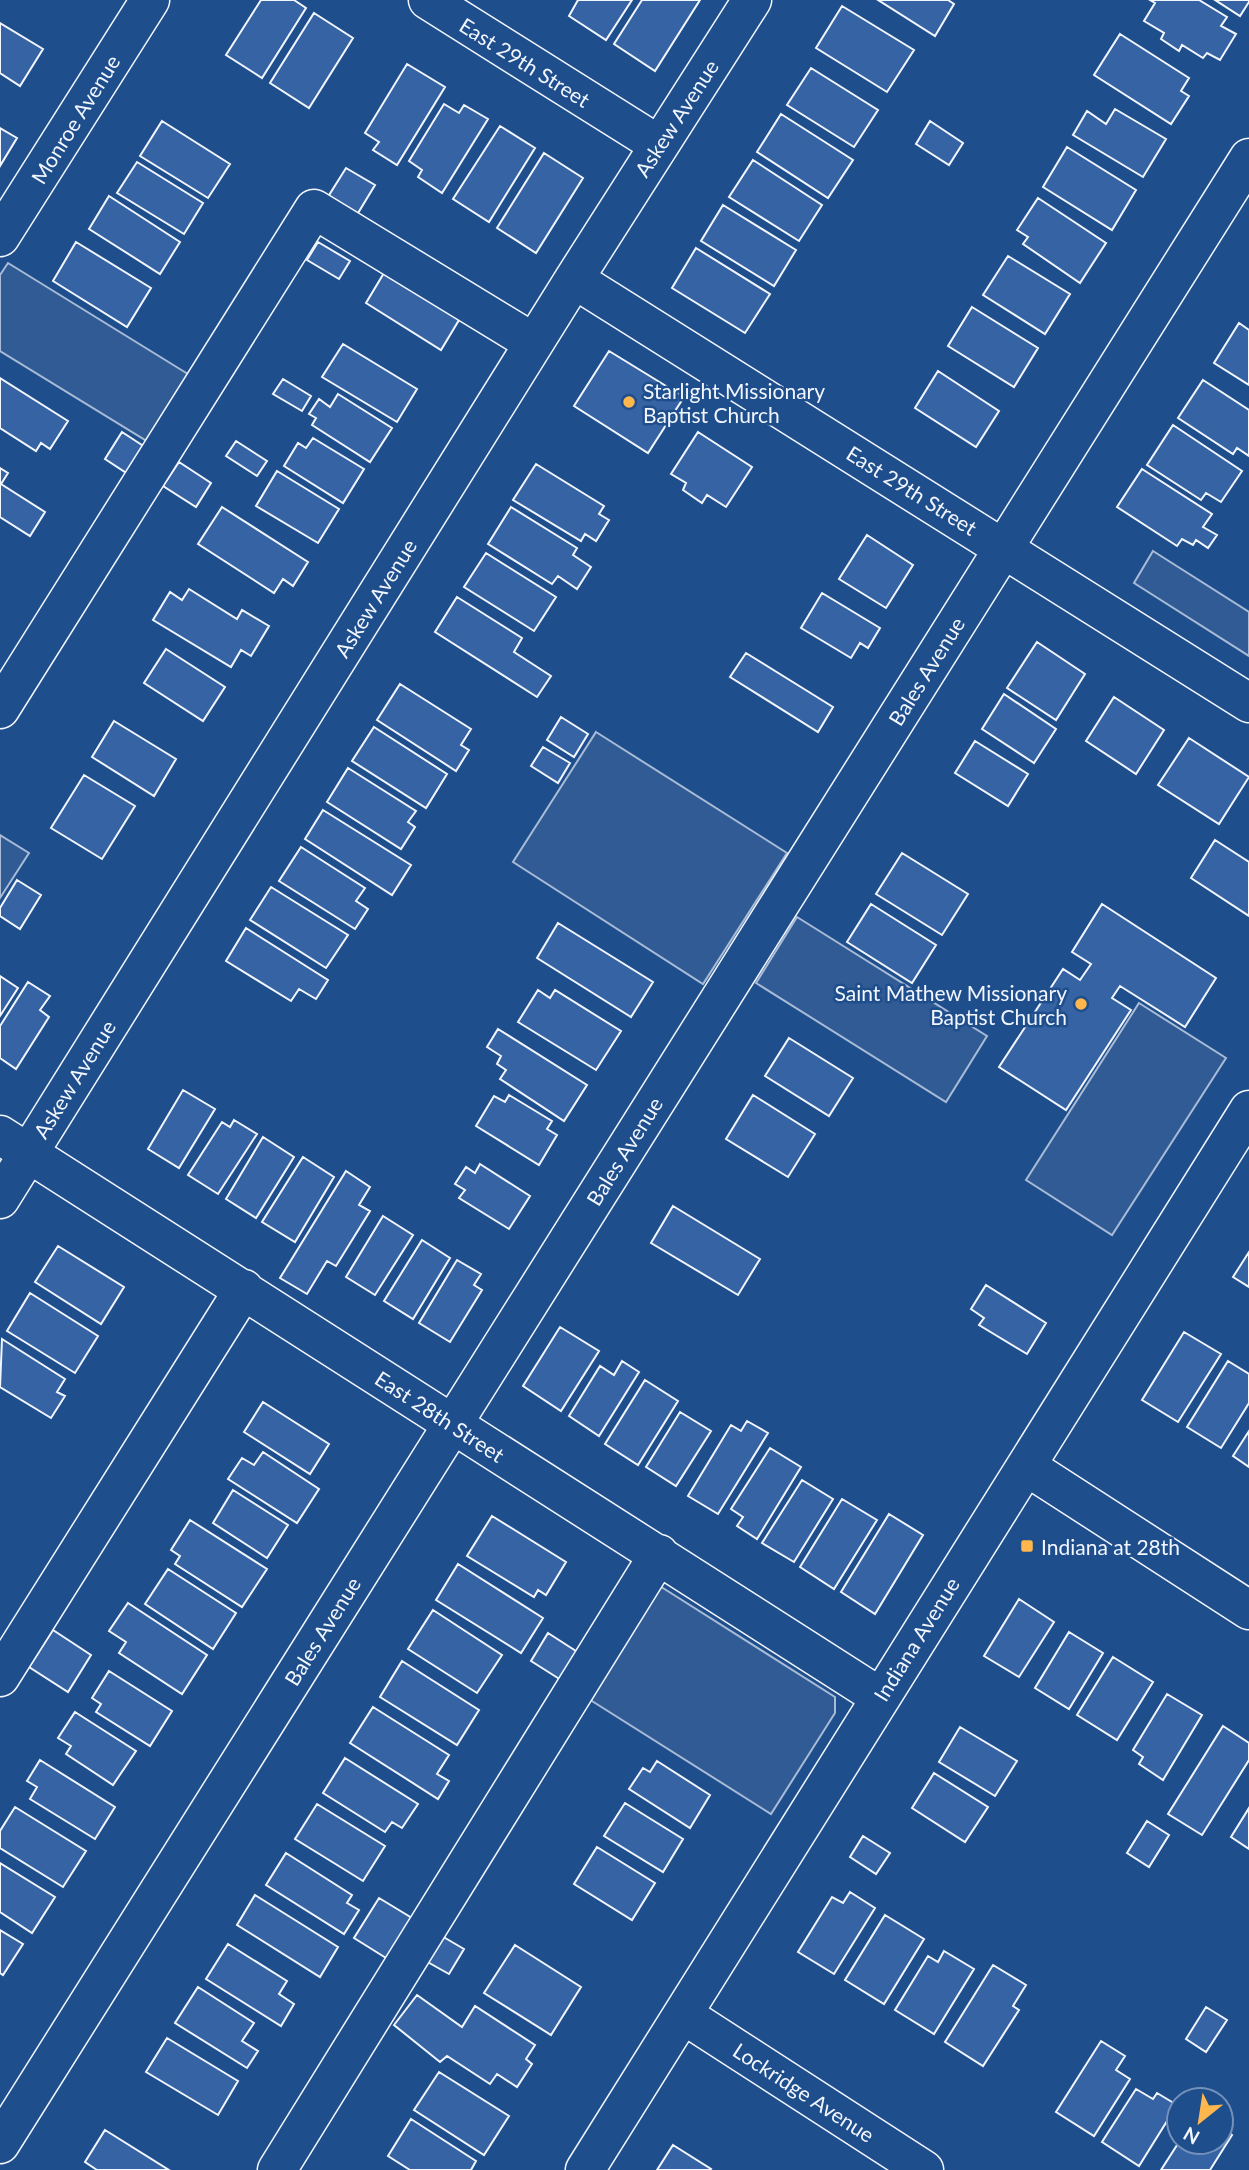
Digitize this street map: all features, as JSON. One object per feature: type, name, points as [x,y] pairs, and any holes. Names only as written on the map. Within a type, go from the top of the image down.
[{"type":"street","name":"Monroe Avenue","points":[[0,237],[150,0]]},
{"type":"street","name":"East 29th Street","points":[[428,0],[659,145]]},
{"type":"street","name":"Askew Avenue","points":[[0,1199],[14,1144],[534,343],[752,0]]},
{"type":"street","name":"Bales Avenue","points":[[0,2144],[1249,158]]},
{"type":"street","points":[[0,709],[314,209],[534,343]]},
{"type":"street","name":"East 29th Street","points":[[574,279],[1249,703]]},
{"type":"street","name":"Indiana Avenue","points":[[585,2170],[1249,1110]]},
{"type":"street","name":"East 28th Street","points":[[14,1144],[880,1697]]},
{"type":"street","points":[[0,1677],[244,1289]]},
{"type":"street","points":[[1026,1466],[1249,1610]]},
{"type":"street","points":[[276,2170],[659,1554]]},
{"type":"street","name":"Lockridge Avenue","points":[[684,2015],[924,2170]]},
{"type":"shaded area","points":[[8,263],[196,379],[155,446],[0,351],[0,275]]},
{"type":"shaded area","points":[[1153,551],[1249,612],[1249,656],[1134,583]]},
{"type":"shaded area","points":[[596,732],[787,853],[703,984],[513,862]]},
{"type":"shaded area","points":[[0,835],[29,853],[0,898]]},
{"type":"shaded area","points":[[797,917],[987,1036],[946,1102],[756,983]]},
{"type":"shaded area","points":[[1139,1003],[1226,1058],[1112,1235],[1026,1180]]},
{"type":"shaded area","points":[[655,1583],[835,1697],[835,1713],[771,1814],[584,1696]]},
{"type":"building","points":[[261,0],[294,0],[306,8],[262,78],[226,55]]},
{"type":"building","points":[[578,0],[632,0],[606,40],[569,16]]},
{"type":"building","points":[[642,0],[700,0],[655,71],[614,44]]},
{"type":"building","points":[[878,0],[948,0],[954,4],[935,36]]},
{"type":"building","points":[[1150,0],[1199,0],[1227,17],[1221,26],[1236,34],[1220,60],[1207,53],[1203,58],[1182,45],[1179,51],[1161,39],[1164,33],[1144,21],[1155,3]]},
{"type":"building","points":[[1215,0],[1249,0],[1249,2],[1240,16]]},
{"type":"building","points":[[842,6],[914,50],[887,92],[816,48]]},
{"type":"building","points":[[314,13],[353,38],[309,108],[270,83]]},
{"type":"building","points":[[0,23],[43,49],[20,86],[0,73]]},
{"type":"building","points":[[1120,34],[1189,78],[1181,91],[1189,96],[1171,124],[1094,75]]},
{"type":"building","points":[[407,64],[445,87],[397,165],[373,150],[379,142],[365,133]]},
{"type":"building","points":[[811,68],[878,110],[854,147],[787,105]]},
{"type":"building","points":[[444,104],[459,113],[464,105],[488,119],[442,193],[418,177],[422,170],[409,161]]},
{"type":"building","points":[[1115,109],[1166,139],[1143,177],[1073,135],[1087,111],[1106,124]]},
{"type":"building","points":[[781,114],[853,160],[828,198],[757,152]]},
{"type":"building","points":[[162,121],[230,164],[208,198],[140,156]]},
{"type":"building","points":[[930,121],[963,143],[949,165],[916,144]]},
{"type":"building","points":[[500,126],[535,148],[489,222],[453,199]]},
{"type":"building","points":[[0,128],[17,138],[0,166]]},
{"type":"building","points":[[1067,147],[1136,190],[1112,230],[1043,187]]},
{"type":"building","points":[[544,153],[583,178],[536,253],[497,228]]},
{"type":"building","points":[[753,160],[822,205],[799,241],[729,197]]},
{"type":"building","points":[[137,162],[203,203],[184,234],[117,193]]},
{"type":"building","points":[[346,168],[375,185],[355,218],[326,200]]},
{"type":"building","points":[[109,196],[180,242],[160,274],[89,229]]},
{"type":"building","points":[[1038,198],[1106,243],[1080,283],[1023,244],[1028,237],[1017,230]]},
{"type":"building","points":[[723,205],[796,250],[774,286],[701,241]]},
{"type":"building","points":[[76,242],[151,288],[127,327],[53,281]]},
{"type":"building","points":[[318,242],[350,261],[339,279],[307,260]]},
{"type":"building","points":[[696,248],[770,294],[745,333],[672,288]]},
{"type":"building","points":[[1008,256],[1070,294],[1045,334],[983,295]]},
{"type":"building","points":[[387,268],[462,315],[441,350],[366,303]]},
{"type":"building","points":[[972,307],[1038,348],[1014,387],[948,346]]},
{"type":"building","points":[[1239,323],[1249,330],[1249,385],[1214,363]]},
{"type":"building","points":[[343,344],[417,389],[397,422],[322,377]]},
{"type":"building","name":"Starlight Missionary Baptist Church","points":[[609,351],[684,397],[648,453],[574,406]]},
{"type":"building","points":[[938,371],[999,411],[976,447],[915,408]]},
{"type":"building","points":[[0,378],[68,421],[50,449],[41,443],[36,451],[0,428]]},
{"type":"building","points":[[283,379],[311,396],[302,411],[273,394]]},
{"type":"building","points":[[1203,380],[1249,410],[1249,456],[1237,448],[1233,454],[1178,418]]},
{"type":"building","points":[[338,394],[392,428],[370,462],[312,425],[316,418],[309,414],[319,399],[330,407]]},
{"type":"building","points":[[1173,425],[1242,471],[1221,502],[1206,493],[1201,500],[1147,465]]},
{"type":"building","points":[[122,432],[148,449],[131,476],[105,459]]},
{"type":"building","points":[[698,432],[752,467],[726,507],[707,495],[702,503],[683,490],[686,483],[671,474]]},
{"type":"building","points":[[313,438],[364,469],[343,503],[284,466],[298,443],[306,448]]},
{"type":"building","points":[[236,441],[267,461],[257,476],[226,456]]},
{"type":"building","points":[[179,462],[211,483],[196,507],[163,486]]},
{"type":"building","points":[[536,464],[604,506],[599,514],[609,520],[596,541],[585,534],[581,541],[513,500]]},
{"type":"building","points":[[0,468],[8,473],[1,484],[45,512],[30,536],[0,517]]},
{"type":"building","points":[[1142,469],[1212,514],[1203,527],[1217,535],[1208,548],[1196,540],[1193,545],[1182,539],[1177,546],[1117,507]]},
{"type":"building","points":[[277,471],[339,509],[318,543],[256,506]]},
{"type":"building","points":[[222,507],[308,562],[293,586],[283,579],[274,593],[198,544]]},
{"type":"building","points":[[511,507],[577,548],[573,555],[591,567],[577,589],[558,576],[552,584],[488,544]]},
{"type":"building","points":[[867,535],[913,565],[886,608],[839,579]]},
{"type":"building","points":[[486,553],[556,597],[534,631],[464,587]]},
{"type":"building","points":[[189,589],[237,619],[242,610],[269,626],[251,656],[241,650],[231,667],[153,620],[170,592],[182,600]]},
{"type":"building","points":[[822,593],[880,628],[868,648],[860,643],[851,658],[801,628]]},
{"type":"building","points":[[457,597],[522,638],[514,652],[551,676],[537,697],[435,632]]},
{"type":"building","points":[[1037,642],[1085,674],[1056,720],[1007,688]]},
{"type":"building","points":[[166,649],[225,687],[203,721],[144,683]]},
{"type":"building","points":[[746,653],[833,707],[818,732],[730,677]]},
{"type":"building","points":[[400,684],[471,729],[461,745],[469,750],[456,771],[377,720]]},
{"type":"building","points":[[1004,694],[1056,729],[1034,763],[982,729]]},
{"type":"building","points":[[1114,697],[1164,730],[1136,774],[1086,741]]},
{"type":"building","points":[[561,717],[588,734],[574,757],[547,740]]},
{"type":"building","points":[[114,721],[176,759],[154,796],[92,757]]},
{"type":"building","points":[[374,727],[447,774],[426,808],[352,761]]},
{"type":"building","points":[[1189,738],[1249,777],[1219,824],[1158,785]]},
{"type":"building","points":[[975,741],[1028,774],[1008,806],[955,773]]},
{"type":"building","points":[[543,747],[570,763],[558,783],[531,766]]},
{"type":"building","points":[[348,768],[416,811],[408,822],[415,827],[401,849],[327,802]]},
{"type":"building","points":[[84,775],[135,806],[102,859],[51,828]]},
{"type":"building","points":[[323,810],[411,865],[392,895],[305,839]]},
{"type":"building","points":[[1215,840],[1249,862],[1249,916],[1191,878]]},
{"type":"building","points":[[301,847],[365,888],[356,901],[368,909],[355,929],[279,881]]},
{"type":"building","points":[[902,853],[968,894],[942,935],[876,894]]},
{"type":"building","points":[[17,880],[41,895],[20,929],[0,916],[0,908]]},
{"type":"building","points":[[271,887],[348,935],[326,968],[250,920]]},
{"type":"building","points":[[871,904],[936,945],[912,983],[847,942]]},
{"type":"building","name":"Saint Mathew Missionary Baptist Church","points":[[1102,904],[1216,978],[1185,1027],[1120,986],[1112,998],[1131,1010],[1066,1110],[999,1067],[1063,969],[1080,980],[1091,964],[1072,952]]},
{"type":"building","points":[[558,923],[653,982],[631,1017],[537,958]]},
{"type":"building","points":[[246,928],[328,980],[316,999],[299,989],[291,1001],[226,961]]},
{"type":"building","points":[[0,976],[18,988],[0,1016]]},
{"type":"building","points":[[28,982],[50,996],[40,1010],[49,1017],[16,1069],[0,1058],[0,1026]]},
{"type":"building","points":[[538,990],[550,998],[555,990],[621,1031],[596,1070],[518,1022]]},
{"type":"building","points":[[498,1029],[587,1085],[564,1121],[500,1079],[506,1070],[497,1064],[501,1056],[487,1047]]},
{"type":"building","points":[[789,1038],[853,1078],[829,1116],[765,1076]]},
{"type":"building","points":[[183,1090],[215,1109],[179,1168],[148,1149]]},
{"type":"building","points":[[509,1095],[552,1121],[547,1129],[557,1135],[539,1165],[476,1126],[494,1096],[505,1102]]},
{"type":"building","points":[[753,1095],[815,1134],[788,1177],[726,1139]]},
{"type":"building","points":[[234,1120],[257,1134],[218,1194],[188,1175],[222,1122],[230,1127]]},
{"type":"building","points":[[263,1137],[294,1157],[256,1218],[226,1199]]},
{"type":"building","points":[[303,1157],[334,1177],[295,1242],[262,1222]]},
{"type":"building","points":[[480,1164],[530,1196],[509,1229],[459,1198],[465,1190],[455,1184],[466,1167],[475,1173]]},
{"type":"building","points":[[346,1171],[370,1187],[359,1205],[370,1211],[336,1266],[327,1261],[307,1294],[280,1278]]},
{"type":"building","points":[[673,1206],[760,1259],[738,1295],[651,1243]]},
{"type":"building","points":[[383,1216],[413,1235],[375,1295],[346,1277]]},
{"type":"building","points":[[422,1240],[450,1258],[413,1319],[384,1301]]},
{"type":"building","points":[[58,1246],[124,1287],[101,1324],[35,1282]]},
{"type":"building","points":[[1249,1252],[1249,1287],[1233,1277]]},
{"type":"building","points":[[457,1260],[481,1274],[474,1285],[482,1290],[450,1342],[419,1323]]},
{"type":"building","points":[[986,1285],[1046,1323],[1027,1354],[979,1325],[984,1318],[971,1309]]},
{"type":"building","points":[[30,1293],[98,1336],[75,1373],[7,1331]]},
{"type":"building","points":[[560,1327],[599,1351],[561,1411],[523,1386]]},
{"type":"building","points":[[1184,1332],[1221,1354],[1178,1422],[1142,1400]]},
{"type":"building","points":[[2,1339],[65,1379],[57,1392],[65,1396],[51,1418],[0,1387]]},
{"type":"building","points":[[622,1361],[639,1372],[599,1436],[569,1416],[600,1366],[614,1375]]},
{"type":"building","points":[[1228,1361],[1249,1374],[1249,1403],[1221,1448],[1187,1427]]},
{"type":"building","points":[[645,1380],[678,1401],[638,1465],[605,1444]]},
{"type":"building","points":[[263,1402],[329,1444],[310,1474],[244,1432]]},
{"type":"building","points":[[680,1412],[711,1431],[676,1486],[646,1467]]},
{"type":"building","points":[[747,1421],[768,1433],[718,1514],[688,1496],[731,1425],[741,1431]]},
{"type":"building","points":[[1249,1431],[1249,1467],[1233,1456]]},
{"type":"building","points":[[770,1448],[801,1467],[757,1539],[737,1526],[743,1517],[731,1509]]},
{"type":"building","points":[[263,1452],[319,1489],[297,1523],[228,1479],[242,1458],[254,1465]]},
{"type":"building","points":[[802,1480],[833,1499],[794,1562],[762,1543]]},
{"type":"building","points":[[233,1490],[288,1525],[267,1558],[213,1523]]},
{"type":"building","points":[[842,1499],[877,1520],[834,1589],[800,1567]]},
{"type":"building","points":[[889,1514],[923,1535],[875,1614],[841,1592]]},
{"type":"building","points":[[492,1516],[566,1562],[546,1595],[538,1590],[534,1597],[467,1556]]},
{"type":"building","points":[[190,1520],[267,1569],[242,1607],[175,1564],[180,1556],[171,1550]]},
{"type":"building","points":[[458,1564],[543,1618],[521,1653],[436,1600]]},
{"type":"building","points":[[168,1569],[236,1613],[213,1649],[145,1604]]},
{"type":"building","points":[[1019,1599],[1054,1622],[1019,1677],[984,1656]]},
{"type":"building","points":[[128,1603],[207,1655],[182,1694],[119,1653],[126,1642],[109,1631]]},
{"type":"building","points":[[433,1610],[502,1655],[477,1693],[408,1649]]},
{"type":"building","points":[[53,1630],[91,1655],[68,1692],[29,1667]]},
{"type":"building","points":[[1069,1632],[1103,1653],[1069,1709],[1035,1688]]},
{"type":"building","points":[[548,1633],[579,1653],[561,1680],[531,1661]]},
{"type":"building","points":[[1113,1657],[1153,1682],[1117,1740],[1077,1715]]},
{"type":"building","points":[[402,1661],[479,1710],[457,1745],[380,1697]]},
{"type":"building","points":[[109,1671],[172,1711],[150,1746],[96,1712],[101,1704],[92,1698]]},
{"type":"building","points":[[1167,1694],[1202,1715],[1163,1780],[1139,1764],[1143,1757],[1133,1750]]},
{"type":"building","points":[[373,1707],[449,1755],[437,1774],[449,1781],[438,1799],[350,1743]]},
{"type":"building","points":[[75,1712],[136,1751],[113,1785],[66,1754],[71,1746],[58,1738]]},
{"type":"building","points":[[1223,1726],[1249,1743],[1249,1760],[1202,1835],[1168,1814]]},
{"type":"building","points":[[960,1727],[1017,1761],[995,1796],[939,1762]]},
{"type":"building","points":[[345,1758],[418,1804],[402,1828],[392,1822],[385,1832],[323,1793]]},
{"type":"building","points":[[40,1760],[115,1807],[95,1839],[30,1799],[37,1787],[27,1781]]},
{"type":"building","points":[[657,1761],[710,1795],[690,1828],[629,1789],[643,1768],[650,1772]]},
{"type":"building","points":[[934,1773],[988,1807],[965,1842],[912,1808]]},
{"type":"building","points":[[625,1803],[683,1839],[663,1872],[604,1836]]},
{"type":"building","points":[[317,1804],[385,1846],[363,1881],[295,1839]]},
{"type":"building","points":[[15,1807],[86,1851],[63,1887],[0,1848],[0,1831]]},
{"type":"building","points":[[1249,1808],[1249,1849],[1231,1837]]},
{"type":"building","points":[[1147,1821],[1169,1835],[1149,1867],[1127,1853]]},
{"type":"building","points":[[863,1836],[890,1853],[876,1874],[850,1857]]},
{"type":"building","points":[[597,1847],[655,1883],[632,1920],[574,1884]]},
{"type":"building","points":[[286,1853],[352,1895],[347,1903],[359,1910],[344,1934],[266,1885]]},
{"type":"building","points":[[0,1863],[55,1897],[32,1933],[0,1912]]},
{"type":"building","points":[[850,1892],[875,1908],[834,1974],[798,1952],[832,1897],[843,1903]]},
{"type":"building","points":[[255,1895],[338,1947],[320,1977],[237,1925]]},
{"type":"building","points":[[379,1898],[412,1918],[386,1958],[354,1938]]},
{"type":"building","points":[[885,1915],[924,1939],[884,2004],[845,1980]]},
{"type":"building","points":[[0,1930],[23,1944],[3,1975],[0,1973]]},
{"type":"building","points":[[440,1935],[464,1949],[449,1974],[424,1960]]},
{"type":"building","points":[[228,1944],[287,1981],[279,1994],[294,2004],[281,2026],[206,1979]]},
{"type":"building","points":[[515,1945],[581,1987],[551,2035],[484,1993]]},
{"type":"building","points":[[944,1951],[974,1969],[934,2034],[895,2010],[928,1956],[938,1962]]},
{"type":"building","points":[[993,1965],[1026,1985],[1013,2006],[1019,2010],[983,2066],[945,2042]]},
{"type":"building","points":[[198,1987],[254,2023],[242,2041],[258,2051],[247,2068],[175,2023]]},
{"type":"building","points":[[417,1995],[462,2027],[475,2006],[535,2045],[526,2059],[532,2064],[517,2087],[497,2074],[490,2084],[447,2056],[440,2062],[394,2025]]},
{"type":"building","points":[[1206,2007],[1227,2020],[1206,2052],[1186,2039]]},
{"type":"building","points":[[167,2038],[238,2081],[218,2115],[146,2072]]},
{"type":"building","points":[[1101,2041],[1125,2056],[1116,2070],[1130,2079],[1094,2136],[1056,2112]]},
{"type":"building","points":[[439,2072],[509,2116],[484,2155],[414,2110]]},
{"type":"building","points":[[1136,2089],[1153,2099],[1157,2093],[1165,2098],[1165,2124],[1139,2166],[1102,2142]]},
{"type":"building","points":[[411,2119],[476,2161],[471,2170],[410,2170],[388,2156]]},
{"type":"building","points":[[105,2130],[169,2170],[97,2170],[85,2162]]},
{"type":"building","points":[[673,2145],[711,2169],[657,2170]]},
{"type":"building","points":[[1170,2156],[1219,2156],[1210,2170],[1161,2170]]},
{"type":"place","name":"Starlight Missionary Baptist Church","points":[[629,402]]},
{"type":"place","name":"Saint Mathew Missionary Baptist Church","points":[[1081,1004]]},
{"type":"place","name":"Indiana at 28th","points":[[1027,1546]]}]
